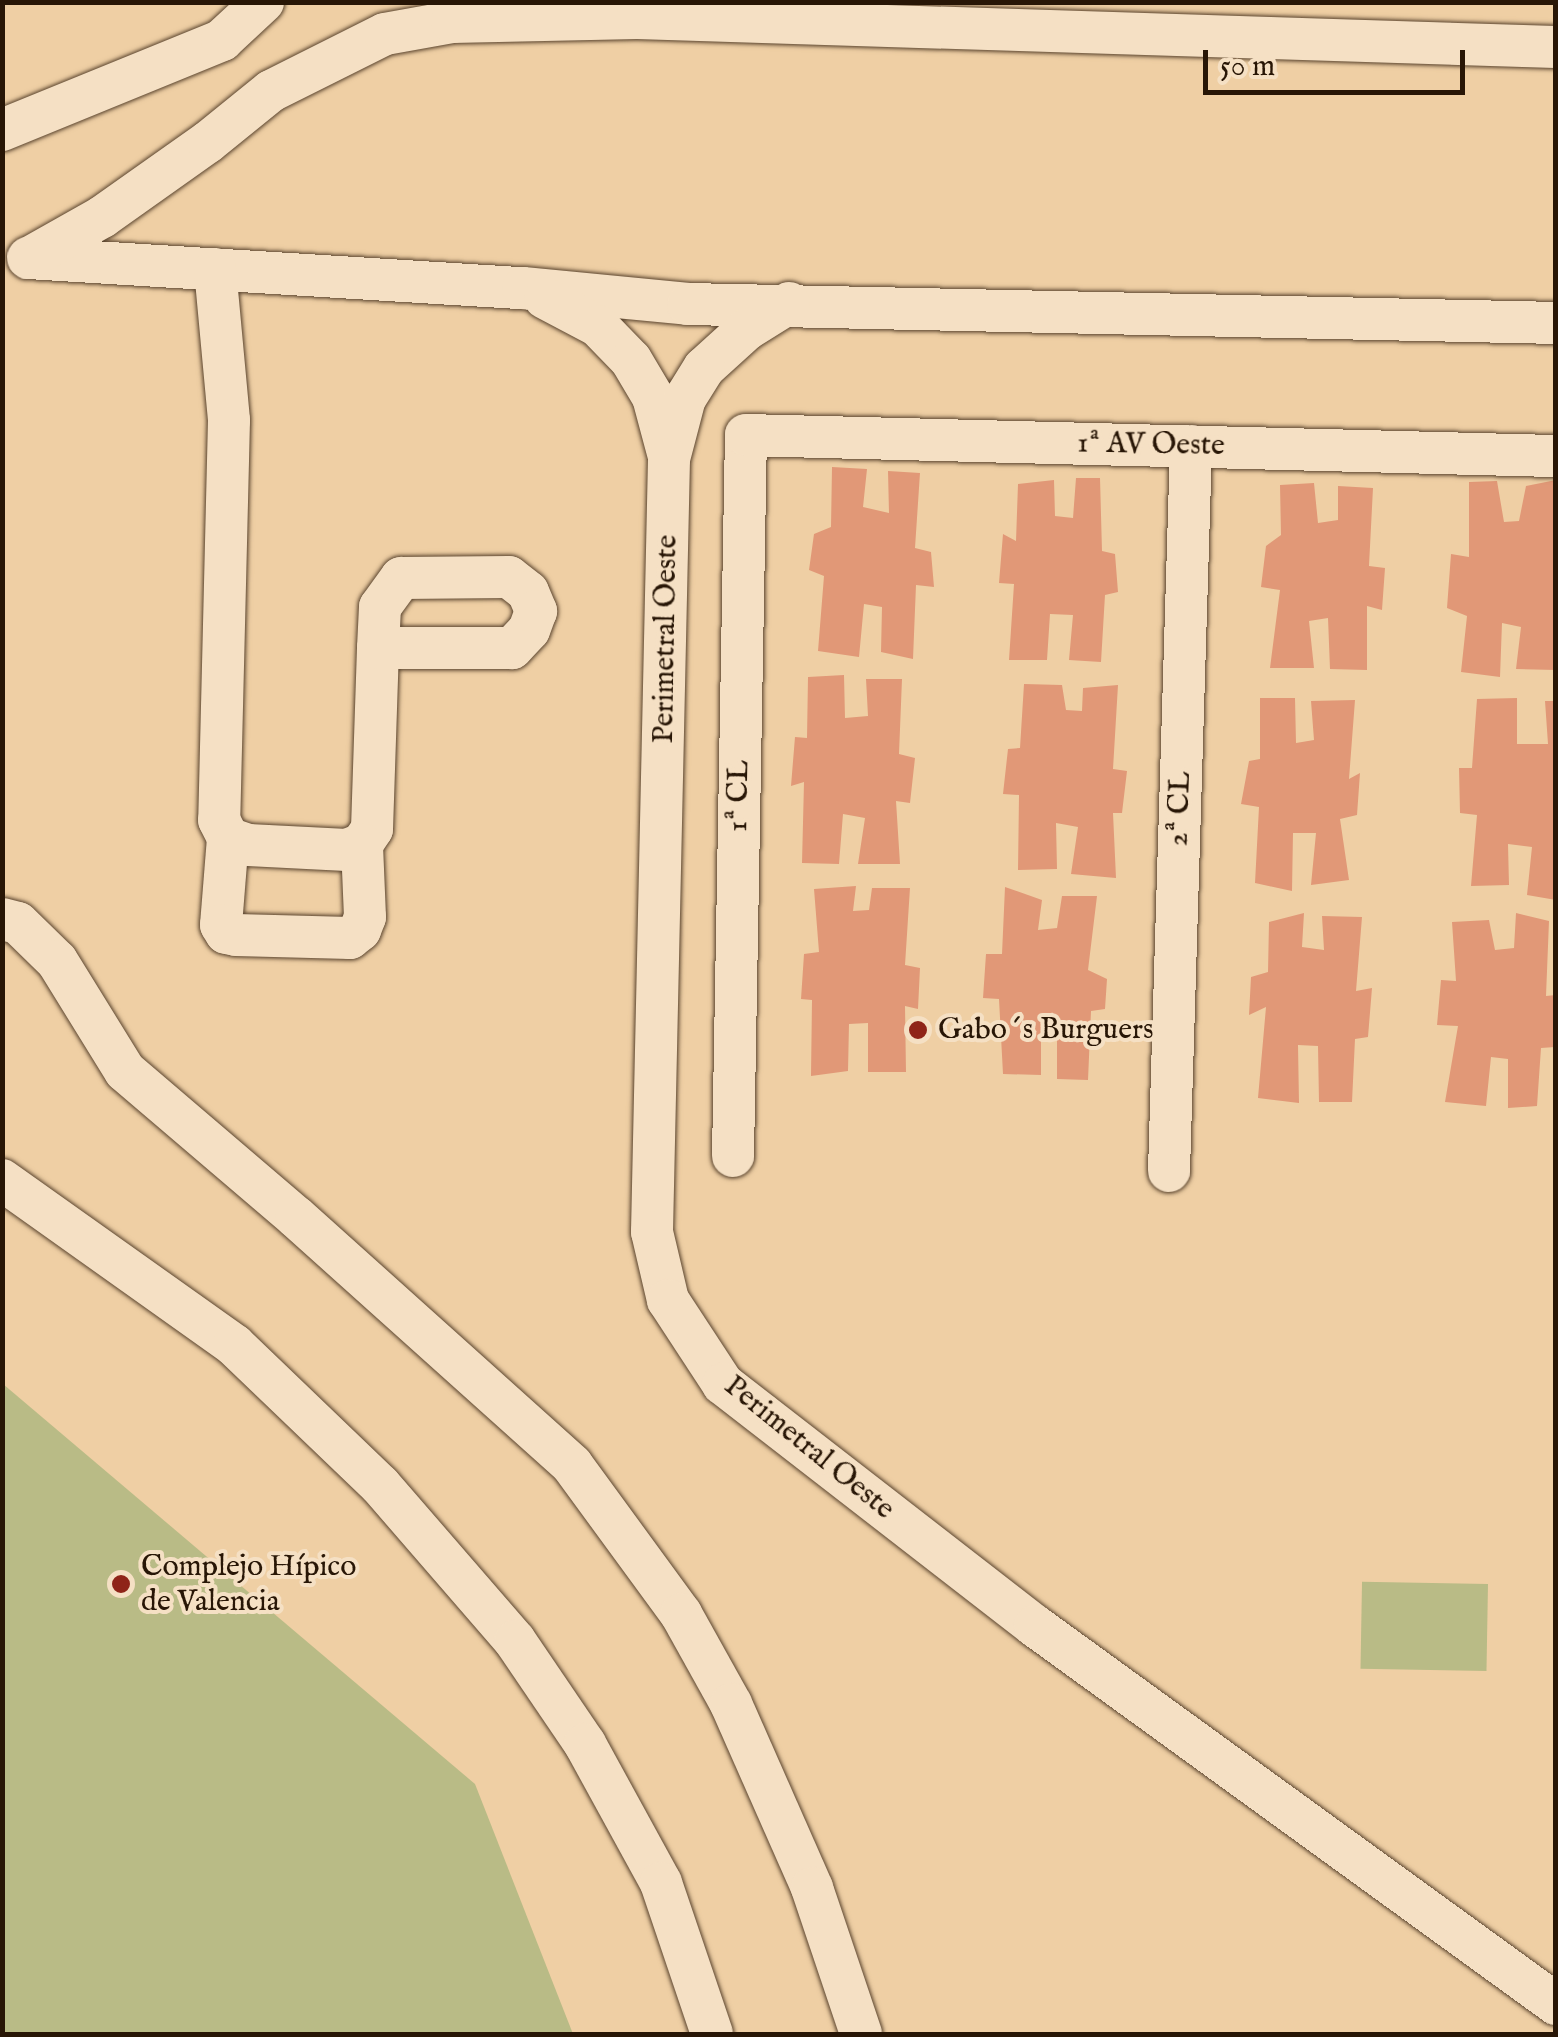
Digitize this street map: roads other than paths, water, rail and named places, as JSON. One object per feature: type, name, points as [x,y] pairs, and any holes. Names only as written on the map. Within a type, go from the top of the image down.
[{"type":"street","points":[[2,130],[222,40],[263,2]]},
{"type":"street","points":[[16,258],[102,217],[208,142],[271,90],[386,34],[452,22],[645,10],[827,13],[1556,47]]},
{"type":"street","points":[[16,258],[523,288],[688,304],[789,303],[1556,323]]},
{"type":"street","points":[[215,270],[229,420],[219,820],[228,838],[221,925],[226,933],[350,938],[360,930],[365,917],[362,844],[372,828],[378,648]]},
{"type":"street","points":[[523,288],[598,326],[631,360],[653,397],[670,459]]},
{"type":"street","points":[[670,459],[685,398],[704,368],[746,329],[789,303]]},
{"type":"street","name":"1ª AV Oeste","points":[[746,435],[1556,456]]},
{"type":"street","name":"1ª CL","points":[[733,1156],[746,435]]},
{"type":"street","name":"2ª CL","points":[[1169,1171],[1191,446]]},
{"type":"street","name":"Perimetral Oeste","points":[[670,459],[652,1232],[668,1300],[723,1384],[1036,1626],[1556,2004]]},
{"type":"street","points":[[228,838],[248,846],[347,850],[362,844]]},
{"type":"street","points":[[2,919],[18,923],[58,961],[125,1071],[572,1465],[681,1614],[731,1704],[812,1888],[860,2034]]},
{"type":"street","points":[[2,1180],[234,1345],[380,1486],[515,1641],[586,1744],[661,1883],[712,2034]]},
{"type":"place","name":"Gabo´s Burguers","points":[[918,1030]]},
{"type":"place","name":"Complejo Hípico de Valencia","points":[[121,1584]]}]
